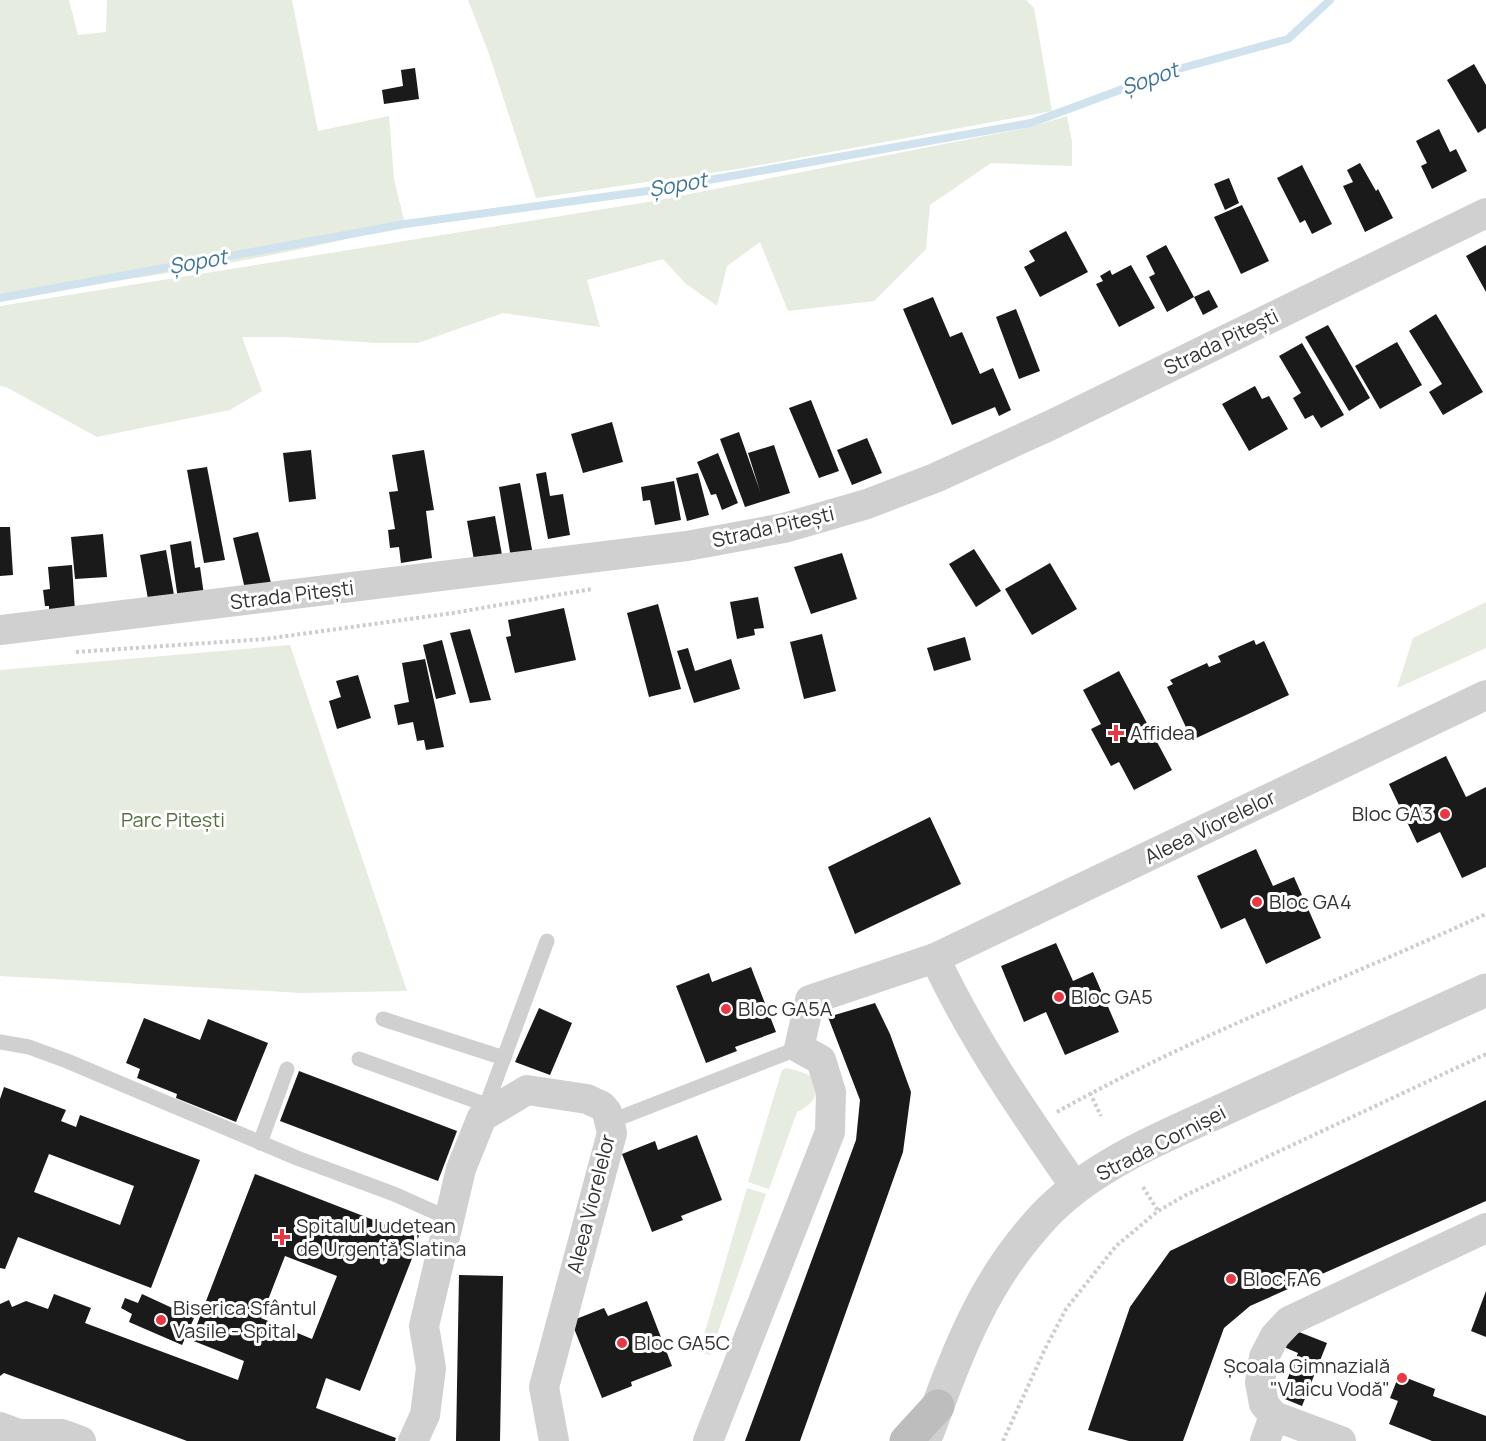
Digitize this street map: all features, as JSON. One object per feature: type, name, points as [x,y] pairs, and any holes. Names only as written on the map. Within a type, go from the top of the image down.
[{"type":"main road","points":[[906,1441],[938,1406]]},
{"type":"street","name":"Strada Pitești","points":[[0,630],[687,546],[784,528],[867,504],[935,478],[1049,426],[1486,213]]},
{"type":"street","name":"Aleea Viorelelor","points":[[798,1048],[810,1000],[934,958],[1486,695]]},
{"type":"street","points":[[934,958],[955,1001],[986,1055],[1076,1188]]},
{"type":"street","name":"Strada Cornișei","points":[[925,1441],[960,1348],[985,1295],[1013,1253],[1047,1213],[1076,1188],[1102,1170],[1163,1138],[1486,990]]},
{"type":"street","points":[[708,1441],[830,1132],[831,1092],[821,1060],[798,1048]]},
{"type":"street","name":"Aleea Viorelelor","points":[[485,1111],[527,1090],[587,1099],[602,1106],[612,1133],[544,1387],[554,1441]]},
{"type":"street","points":[[413,1441],[425,1415],[431,1368],[424,1326],[461,1169],[485,1111]]},
{"type":"street","points":[[1341,1441],[1269,1429],[1260,1382],[1264,1358],[1275,1336],[1289,1321],[1486,1228]]},
{"type":"street","points":[[0,1427],[19,1434],[62,1434],[81,1441]]},
{"type":"lane","points":[[359,1059],[485,1111],[547,941]]},
{"type":"lane","points":[[383,1019],[504,1058]]},
{"type":"lane","points":[[0,1042],[29,1047],[68,1061],[260,1143],[394,1194],[450,1219]]},
{"type":"lane","points":[[609,1122],[798,1048]]},
{"type":"lane","points":[[260,1143],[287,1069]]},
{"type":"path","points":[[1034,1127],[1090,1093],[1310,991],[1486,914]]},
{"type":"path","points":[[1004,1441],[1045,1349],[1066,1309],[1116,1246],[1158,1211],[1186,1195],[1486,1054]]},
{"type":"path","points":[[1090,1093],[1101,1116]]},
{"type":"path","points":[[1143,1187],[1158,1211]]},
{"type":"green space","points":[[0,0],[69,0],[78,35],[106,32],[107,0],[292,0],[318,131],[389,116],[394,179],[405,224],[254,258],[0,299]]},
{"type":"green space","points":[[468,0],[1026,0],[1034,8],[1052,111],[744,168],[536,198],[488,51]]},
{"type":"green space","points":[[1067,116],[1072,141],[1072,166],[991,163],[930,205],[926,249],[874,301],[788,311],[760,242],[727,266],[717,306],[685,283],[663,259],[587,280],[600,327],[503,313],[418,343],[242,337],[262,391],[230,410],[97,437],[6,387],[0,386],[0,306],[654,201],[1031,127]]},
{"type":"green space","points":[[1486,602],[1486,648],[1397,688],[1413,638]]},
{"type":"green space","name":"Parc Pitești","points":[[290,645],[407,991],[301,993],[0,976],[0,670]]},
{"type":"green space","points":[[786,1068],[813,1079],[817,1089],[814,1099],[797,1112],[769,1189],[748,1182],[782,1070]]},
{"type":"green space","points":[[747,1188],[766,1194],[710,1355],[699,1352]]},
{"type":"building","points":[[1474,64],[1486,85],[1486,128],[1478,133],[1447,80]]},
{"type":"building","points":[[415,68],[419,99],[384,104],[382,90],[403,86],[401,70]]},
{"type":"building","points":[[1439,129],[1450,152],[1456,149],[1467,171],[1432,189],[1421,166],[1427,163],[1416,141]]},
{"type":"building","points":[[1360,163],[1376,191],[1378,189],[1393,218],[1365,232],[1343,186],[1353,182],[1347,170]]},
{"type":"building","points":[[1302,165],[1332,224],[1312,234],[1305,220],[1300,223],[1277,178]]},
{"type":"building","points":[[1229,178],[1239,203],[1225,210],[1214,184]]},
{"type":"building","points":[[1242,205],[1269,261],[1241,274],[1214,217]]},
{"type":"building","points":[[1066,231],[1088,272],[1040,297],[1024,267],[1035,261],[1029,251]]},
{"type":"building","points":[[1166,245],[1194,297],[1167,312],[1149,277],[1155,274],[1146,256]]},
{"type":"building","points":[[1486,245],[1486,292],[1466,256]]},
{"type":"building","points":[[1131,265],[1155,308],[1119,327],[1096,284],[1103,281],[1100,276],[1110,270],[1112,275]]},
{"type":"building","points":[[1209,290],[1218,307],[1203,315],[1194,297]]},
{"type":"building","points":[[933,297],[950,337],[962,332],[980,374],[993,368],[1011,410],[999,416],[995,407],[952,425],[903,309]]},
{"type":"building","points":[[1016,309],[1040,371],[1019,379],[996,317]]},
{"type":"building","points":[[1436,314],[1483,392],[1443,415],[1429,392],[1442,384],[1409,331]]},
{"type":"building","points":[[1328,325],[1370,398],[1349,411],[1305,337]]},
{"type":"building","points":[[1397,342],[1422,385],[1380,409],[1355,366]]},
{"type":"building","points":[[1302,343],[1344,415],[1321,428],[1313,415],[1305,419],[1293,398],[1301,393],[1279,356]]},
{"type":"building","points":[[1255,386],[1262,399],[1269,396],[1288,429],[1249,451],[1222,404]]},
{"type":"building","points":[[811,400],[839,471],[819,478],[789,408]]},
{"type":"building","points":[[612,422],[623,462],[583,473],[571,434]]},
{"type":"building","points":[[739,432],[760,491],[748,453],[774,445],[790,493],[745,507],[720,439]]},
{"type":"building","points":[[867,438],[882,473],[852,485],[837,450]]},
{"type":"building","points":[[311,450],[316,499],[289,502],[283,453]]},
{"type":"building","points":[[424,450],[434,510],[426,511],[432,558],[401,563],[399,547],[390,548],[388,530],[395,529],[389,492],[398,491],[392,455]]},
{"type":"building","points":[[718,453],[738,503],[722,510],[716,494],[711,495],[697,462]]},
{"type":"building","points":[[207,467],[225,560],[204,563],[187,470]]},
{"type":"building","points":[[546,472],[550,496],[563,494],[570,535],[548,539],[536,474]]},
{"type":"building","points":[[698,473],[709,515],[687,521],[676,478]]},
{"type":"building","points":[[674,481],[681,520],[655,525],[650,500],[643,501],[641,487]]},
{"type":"building","points":[[520,483],[533,555],[511,558],[499,487]]},
{"type":"building","points":[[495,516],[502,555],[474,560],[467,521]]},
{"type":"building","points":[[0,527],[10,527],[13,575],[0,576]]},
{"type":"building","points":[[258,532],[271,583],[245,589],[233,538]]},
{"type":"building","points":[[103,534],[107,577],[75,579],[71,537]]},
{"type":"building","points":[[191,541],[195,568],[200,567],[204,595],[178,599],[170,545]]},
{"type":"building","points":[[974,549],[1001,591],[976,607],[949,564]]},
{"type":"building","points":[[166,550],[174,595],[148,599],[140,555]]},
{"type":"building","points":[[842,553],[857,599],[811,614],[794,567]]},
{"type":"building","points":[[1050,563],[1077,609],[1032,635],[1005,589]]},
{"type":"building","points":[[72,565],[75,611],[49,613],[49,606],[45,606],[43,590],[50,589],[48,567]]},
{"type":"building","points":[[758,597],[764,628],[754,629],[755,635],[737,639],[730,602]]},
{"type":"building","points":[[658,604],[681,689],[649,697],[627,613]]},
{"type":"building","points":[[564,608],[576,660],[515,673],[506,637],[511,636],[508,620]]},
{"type":"building","points":[[470,629],[491,700],[470,703],[450,633]]},
{"type":"building","points":[[822,634],[836,691],[804,699],[790,642]]},
{"type":"building","points":[[965,637],[971,660],[934,671],[927,648]]},
{"type":"building","points":[[442,640],[456,694],[436,699],[423,645]]},
{"type":"building","points":[[1254,640],[1256,645],[1264,641],[1289,695],[1192,740],[1167,687],[1173,684],[1170,680],[1207,663],[1209,667],[1221,662],[1218,656]]},
{"type":"building","points":[[688,648],[695,671],[731,659],[740,689],[694,703],[677,651]]},
{"type":"building","points":[[425,659],[444,747],[426,750],[424,740],[417,741],[413,722],[398,725],[394,705],[409,702],[402,663]]},
{"type":"building","points":[[1119,671],[1172,770],[1134,790],[1119,762],[1111,766],[1091,729],[1101,724],[1083,690]]},
{"type":"building","points":[[358,675],[371,718],[337,729],[329,701],[341,697],[336,681]]},
{"type":"building","name":"Bloc GA3","points":[[1446,756],[1466,797],[1486,787],[1486,867],[1462,878],[1440,832],[1417,843],[1389,784]]},
{"type":"building","points":[[930,817],[961,884],[855,934],[828,867]]},
{"type":"building","name":"Bloc GA4","points":[[1256,849],[1273,886],[1294,877],[1321,938],[1266,964],[1245,918],[1221,929],[1197,876]]},
{"type":"building","name":"Bloc GA5","points":[[1056,943],[1073,981],[1093,972],[1119,1032],[1065,1055],[1046,1012],[1024,1022],[1001,966]]},
{"type":"building","name":"Bloc GA5A","points":[[751,967],[776,1032],[735,1047],[737,1051],[706,1063],[676,986],[709,973],[712,982]]},
{"type":"building","points":[[875,1003],[890,1034],[911,1092],[903,1152],[800,1441],[745,1441],[856,1140],[860,1100],[828,1017]]},
{"type":"building","points":[[539,1008],[572,1023],[550,1075],[515,1062]]},
{"type":"building","points":[[144,1018],[200,1040],[208,1019],[268,1043],[236,1122],[176,1098],[177,1094],[137,1078],[140,1069],[126,1063]]},
{"type":"building","points":[[299,1071],[457,1131],[438,1181],[280,1121]]},
{"type":"building","points":[[4,1087],[66,1110],[61,1121],[76,1127],[80,1115],[200,1160],[151,1288],[18,1237],[5,1269],[0,1268],[0,1099]],"holes":[[[49,1154],[134,1186],[120,1225],[34,1192]]]},
{"type":"building","name":"Bloc FA6","points":[[1486,1100],[1486,1201],[1250,1306],[1224,1328],[1183,1441],[1129,1441],[1088,1430],[1130,1307],[1170,1251]]},
{"type":"building","points":[[697,1135],[722,1200],[681,1216],[683,1220],[652,1232],[622,1154],[655,1141],[658,1150]]},
{"type":"building","points":[[255,1174],[420,1238],[360,1391],[326,1378],[316,1408],[396,1438],[395,1441],[187,1441],[4,1373],[0,1376],[0,1304],[9,1300],[12,1307],[26,1301],[48,1309],[54,1294],[91,1308],[85,1323],[238,1380],[244,1361],[191,1340]],"holes":[[[285,1256],[337,1276],[312,1339],[261,1318]]]},
{"type":"building","points":[[459,1275],[503,1276],[500,1441],[456,1441]]},
{"type":"building","points":[[1486,1291],[1486,1337],[1471,1331]]},
{"type":"building","name":"Biserica Sfântul Vasile - Spital","points":[[142,1294],[194,1318],[182,1345],[129,1322],[132,1314],[121,1308],[125,1298],[138,1303]]},
{"type":"building","name":"Bloc GA5C","points":[[647,1301],[672,1366],[631,1382],[632,1386],[602,1398],[571,1321],[604,1308],[608,1316]]},
{"type":"building","points":[[1299,1332],[1327,1343],[1302,1406],[1280,1397],[1298,1353],[1284,1347]]},
{"type":"building","name":"Școala Gimnazială \"Vlaicu Vodă\"","points":[[1399,1375],[1435,1389],[1433,1396],[1486,1416],[1486,1441],[1432,1441],[1389,1424],[1398,1401],[1390,1398]]},
{"type":"waterway","name":"Șopot","points":[[0,298],[405,224],[647,191],[1031,123],[1171,71],[1288,39],[1330,0]]},
{"type":"place","name":"Affidea","points":[[1116,733]]},
{"type":"place","name":"Bloc GA3","points":[[1445,814]]},
{"type":"place","name":"Bloc GA4","points":[[1257,902]]},
{"type":"place","name":"Bloc GA5","points":[[1059,997]]},
{"type":"place","name":"Bloc GA5A","points":[[726,1009]]},
{"type":"place","name":"Spitalul Județean de Urgență Slatina","points":[[282,1237]]},
{"type":"place","name":"Bloc FA6","points":[[1231,1279]]},
{"type":"place","name":"Biserica Sfântul Vasile - Spital","points":[[161,1320]]},
{"type":"place","name":"Bloc GA5C","points":[[622,1343]]},
{"type":"place","name":"Școala Gimnazială \"Vlaicu Vodă\"","points":[[1402,1378]]}]
